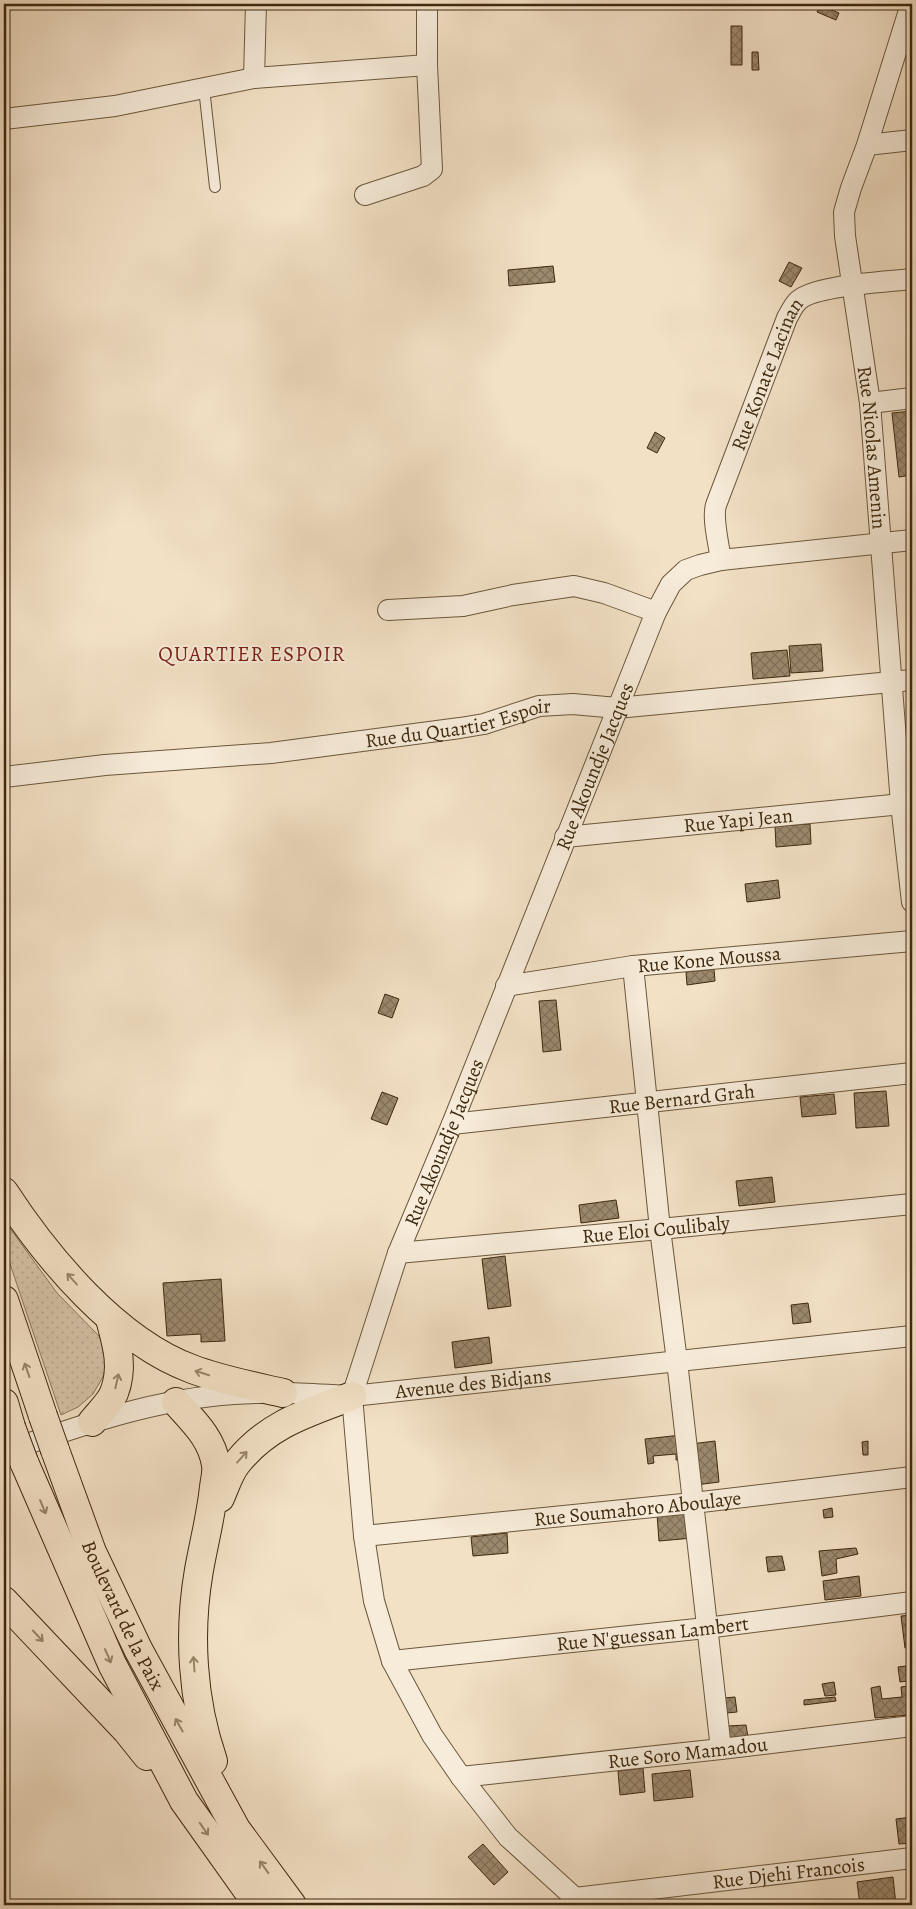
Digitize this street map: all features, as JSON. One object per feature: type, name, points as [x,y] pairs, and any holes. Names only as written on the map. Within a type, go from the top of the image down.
[{"type":"main road","points":[[4,1192],[42,1244],[74,1282],[110,1319],[154,1350],[190,1369],[232,1382],[283,1393]]},
{"type":"main road","name":"Boulevard de la Paix","points":[[4,1300],[33,1444],[112,1664],[184,1801],[258,1905]]},
{"type":"main road","points":[[92,1422],[113,1394],[119,1373],[120,1353],[110,1319]]},
{"type":"main road","points":[[211,1515],[236,1465],[272,1429],[352,1396]]},
{"type":"main road","points":[[176,1402],[208,1440],[213,1451],[216,1466],[211,1515],[199,1569],[193,1614],[196,1695],[203,1733],[236,1829]]},
{"type":"main road","name":"Boulevard de la Paix","points":[[7,1414],[33,1444],[96,1561],[138,1649],[236,1829],[292,1905]]},
{"type":"main road","points":[[4,1601],[127,1731],[184,1801]]},
{"type":"street","points":[[254,78],[256,4]]},
{"type":"street","points":[[365,195],[423,176],[432,169],[427,65],[427,4]]},
{"type":"street","name":"Rue Nicolas Amenin","points":[[911,4],[844,212],[845,236],[870,402],[891,684],[907,804],[912,902]]},
{"type":"street","points":[[4,119],[115,106],[254,78],[427,65]]},
{"type":"street","points":[[867,145],[912,140]]},
{"type":"street","name":"Rue Konate Lacinan","points":[[721,560],[717,528],[714,521],[716,505],[787,318],[797,301],[812,293],[830,287],[912,279]]},
{"type":"street","points":[[870,402],[912,398]]},
{"type":"street","name":"Rue Akoundje Jacques","points":[[580,1902],[508,1837],[432,1735],[392,1661],[374,1601],[364,1536],[352,1396],[398,1253],[452,1124],[656,612],[671,584],[686,570],[721,560],[912,540]]},
{"type":"street","points":[[388,610],[463,606],[513,595],[574,586],[656,612]]},
{"type":"street","name":"Rue du Quartier Espoir","points":[[4,777],[104,765],[271,753],[460,728],[484,724],[540,706],[573,704],[617,708],[891,684],[912,680]]},
{"type":"street","name":"Rue Yapi Jean","points":[[565,837],[907,804]]},
{"type":"street","name":"Rue Kone Moussa","points":[[506,986],[633,966],[912,941]]},
{"type":"street","points":[[633,966],[660,1229],[677,1361],[721,1749]]},
{"type":"street","name":"Rue Bernard Grah","points":[[452,1124],[912,1073]]},
{"type":"street","name":"Rue Eloi Coulibaly","points":[[398,1253],[912,1204]]},
{"type":"street","name":"Avenue des Bidjans","points":[[33,1444],[92,1422],[140,1408],[234,1394],[283,1393],[352,1396],[912,1336]]},
{"type":"street","name":"Rue Soumahoro Aboulaye","points":[[364,1536],[693,1503],[912,1477]]},
{"type":"street","name":"Rue N'guessan Lambert","points":[[392,1661],[706,1628],[912,1602]]},
{"type":"street","name":"Rue Soro Mamadou","points":[[461,1776],[721,1749],[912,1726]]},
{"type":"street","name":"Rue Djehi Francois","points":[[580,1902],[912,1858]]},
{"type":"lane","points":[[204,88],[215,187]]},
{"type":"shaded area","points":[[4,1220],[57,1293],[99,1336],[104,1348],[107,1361],[104,1375],[93,1394],[78,1407],[61,1415],[4,1246]]},
{"type":"building","points":[[820,5],[839,13],[836,20],[817,12]]},
{"type":"building","points":[[731,26],[742,26],[742,65],[731,65]]},
{"type":"building","points":[[752,52],[758,52],[759,70],[752,70]]},
{"type":"building","points":[[789,262],[802,268],[791,287],[779,281]]},
{"type":"building","points":[[553,266],[555,282],[509,286],[508,270]]},
{"type":"building","points":[[912,411],[912,475],[899,477],[892,413]]},
{"type":"building","points":[[655,432],[665,438],[657,453],[647,448]]},
{"type":"building","points":[[821,644],[823,671],[791,673],[789,646]]},
{"type":"building","points":[[787,650],[790,676],[753,679],[751,653]]},
{"type":"building","points":[[810,824],[811,844],[776,847],[775,826]]},
{"type":"building","points":[[778,880],[780,898],[747,902],[745,884]]},
{"type":"building","points":[[714,969],[715,981],[687,985],[686,972]]},
{"type":"building","points":[[385,994],[399,999],[392,1018],[378,1013]]},
{"type":"building","points":[[556,1000],[561,1050],[543,1052],[539,1001]]},
{"type":"building","points":[[886,1091],[889,1126],[856,1128],[854,1093]]},
{"type":"building","points":[[382,1092],[398,1098],[387,1125],[371,1119]]},
{"type":"building","points":[[834,1094],[836,1114],[802,1117],[800,1097]]},
{"type":"building","points":[[772,1177],[775,1202],[739,1206],[736,1181]]},
{"type":"building","points":[[616,1200],[619,1218],[581,1223],[579,1205]]},
{"type":"building","points":[[505,1256],[511,1306],[488,1309],[482,1259]]},
{"type":"building","points":[[221,1279],[225,1341],[201,1342],[201,1334],[167,1336],[163,1283]]},
{"type":"building","points":[[808,1303],[811,1322],[793,1324],[791,1305]]},
{"type":"building","points":[[489,1337],[492,1363],[455,1368],[452,1342]]},
{"type":"building","points":[[681,1435],[683,1459],[676,1460],[676,1454],[653,1456],[654,1463],[648,1464],[645,1439]]},
{"type":"building","points":[[715,1441],[719,1482],[696,1485],[691,1444]]},
{"type":"building","points":[[868,1441],[868,1455],[863,1455],[862,1442]]},
{"type":"building","points":[[832,1508],[833,1517],[824,1518],[823,1510]]},
{"type":"building","points":[[690,1511],[693,1538],[659,1541],[657,1514]]},
{"type":"building","points":[[507,1533],[508,1553],[473,1556],[471,1537]]},
{"type":"building","points":[[912,1539],[912,1553],[909,1554],[908,1540]]},
{"type":"building","points":[[856,1548],[858,1554],[836,1559],[837,1573],[822,1576],[819,1551]]},
{"type":"building","points":[[782,1556],[785,1570],[768,1572],[766,1557]]},
{"type":"building","points":[[859,1576],[861,1596],[825,1600],[823,1581]]},
{"type":"building","points":[[912,1615],[912,1648],[905,1648],[901,1616]]},
{"type":"building","points":[[906,1666],[907,1681],[900,1682],[898,1667]]},
{"type":"building","points":[[834,1682],[836,1695],[825,1696],[822,1684]]},
{"type":"building","points":[[880,1686],[882,1699],[902,1697],[901,1687],[907,1686],[910,1715],[875,1718],[871,1688]]},
{"type":"building","points":[[735,1697],[737,1712],[727,1713],[724,1698]]},
{"type":"building","points":[[835,1697],[836,1701],[804,1705],[804,1700]]},
{"type":"building","points":[[746,1725],[748,1737],[729,1738],[728,1726]]},
{"type":"building","points":[[643,1768],[645,1792],[620,1795],[618,1771]]},
{"type":"building","points":[[690,1770],[693,1797],[654,1801],[652,1774]]},
{"type":"building","points":[[912,1817],[912,1843],[899,1844],[896,1819]]},
{"type":"building","points":[[483,1844],[508,1872],[494,1885],[468,1857]]},
{"type":"building","points":[[893,1877],[896,1905],[860,1905],[857,1882]]},
{"type":"district","name":"QUARTIER ESPOIR","points":[[252,654]]}]
